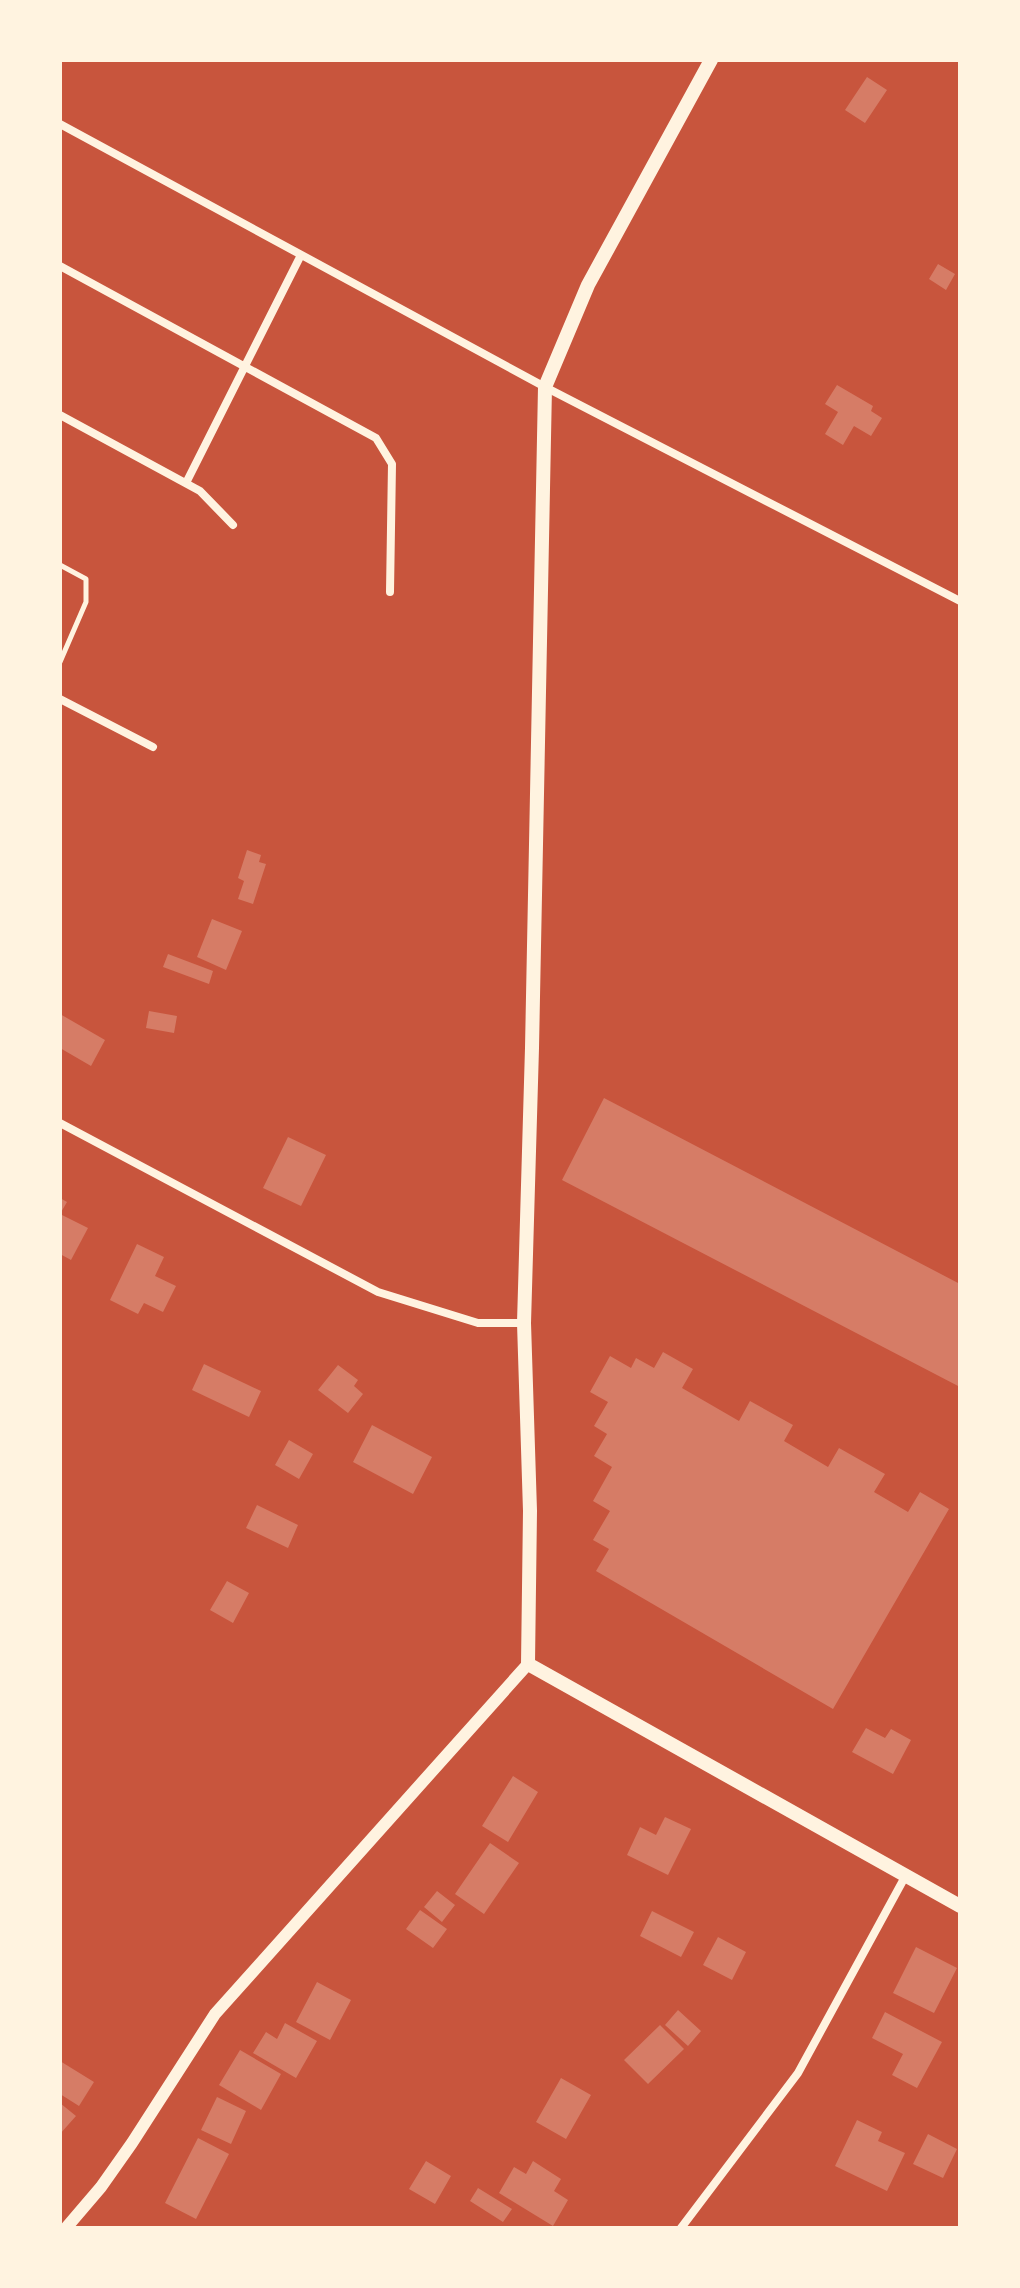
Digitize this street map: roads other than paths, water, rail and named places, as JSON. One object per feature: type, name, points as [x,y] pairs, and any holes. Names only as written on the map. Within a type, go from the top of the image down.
[{"type":"main road","points":[[711,60],[588,285],[545,387],[524,1323],[530,1511],[528,1664],[960,1906]]},
{"type":"street","points":[[60,124],[545,387],[960,601]]},
{"type":"street","points":[[186,483],[301,255]]},
{"type":"street","points":[[60,266],[376,438],[392,464],[390,592]]},
{"type":"street","points":[[60,415],[200,491],[233,525]]},
{"type":"street","points":[[60,699],[153,747]]},
{"type":"street","points":[[60,1123],[378,1292],[478,1323],[524,1323]]},
{"type":"street","points":[[66,2228],[124,2154],[215,2014],[528,1664]]},
{"type":"street","points":[[681,2228],[798,2073],[907,1874]]},
{"type":"lane","points":[[60,565],[86,579],[86,602],[60,662]]}]
